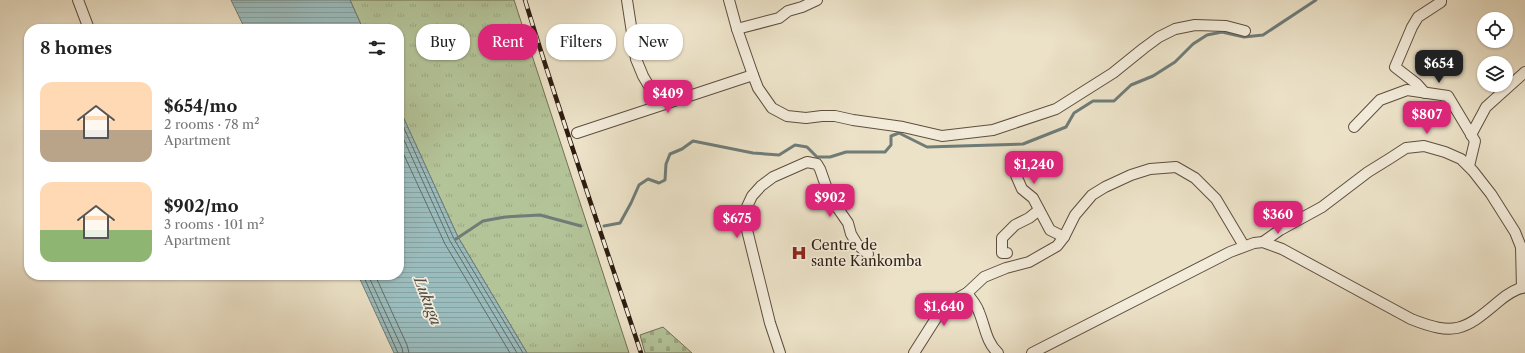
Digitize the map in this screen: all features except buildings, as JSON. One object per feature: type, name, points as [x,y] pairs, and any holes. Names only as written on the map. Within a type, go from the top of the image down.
[{"type":"street","points":[[78,0],[88,24]]},
{"type":"street","points":[[627,0],[636,59],[643,76],[660,105]]},
{"type":"street","points":[[729,0],[737,29],[758,88],[772,108],[787,116],[806,118],[835,116],[903,127],[942,136],[993,130],[1056,109],[1113,73],[1159,37],[1175,29],[1195,24],[1226,26],[1245,31]]},
{"type":"street","points":[[737,29],[779,18],[788,11],[802,7],[817,0]]},
{"type":"street","points":[[1425,93],[1417,84],[1395,67],[1418,18],[1442,0]]},
{"type":"street","points":[[1471,135],[1486,107],[1525,72]]},
{"type":"street","points":[[577,133],[753,75]]},
{"type":"street","points":[[1354,127],[1380,100],[1407,90],[1448,96],[1475,141],[1469,166]]},
{"type":"street","points":[[1032,353],[1244,246],[1263,242],[1322,207],[1368,172],[1406,148],[1424,146],[1445,152],[1469,166],[1491,194],[1515,232],[1521,248],[1524,288],[1505,296],[1473,322],[1462,327],[1448,329],[1431,327],[1411,319],[1282,249],[1263,242]]},
{"type":"street","points":[[780,353],[770,323],[746,226],[745,211],[752,196],[761,186],[773,177],[807,162],[817,164],[827,189],[848,223],[851,234],[857,244],[868,254]]},
{"type":"street","points":[[1013,165],[1022,189],[1033,198],[1050,230],[1064,237]]},
{"type":"street","points":[[914,353],[940,312],[954,300],[967,293],[984,277],[1006,268],[1028,262],[1057,246],[1064,237],[1075,214],[1092,195],[1131,175],[1150,169],[1176,167],[1195,178],[1216,199],[1244,246]]},
{"type":"street","points":[[1007,253],[1002,253],[1002,238],[1015,225],[1029,218],[1039,210]]},
{"type":"street","points":[[967,293],[979,311],[985,331],[994,349],[998,353]]},
{"type":"green space","points":[[350,0],[514,0],[522,24],[478,24],[478,60],[534,60],[629,353],[527,353],[458,237],[404,119],[404,24],[361,24]]},
{"type":"green space","points":[[663,327],[692,353],[645,353],[640,335]]},
{"type":"water","points":[[231,0],[350,0],[361,24],[243,24]]},
{"type":"water","name":"Lukuga","points":[[404,119],[458,237],[527,353],[394,353],[360,280],[404,280]]},
{"type":"waterway","points":[[604,226],[620,223],[639,185],[648,179],[659,183],[665,180],[666,164],[670,154],[682,149],[693,141],[753,153],[779,155],[795,145],[807,147],[817,157],[830,157],[846,152],[885,152],[891,145],[891,136],[899,133],[927,147],[1023,144],[1066,127],[1074,113],[1093,101],[1114,101],[1131,85],[1153,76],[1175,62],[1193,44],[1207,35],[1222,32],[1244,37],[1263,35],[1316,0]]},
{"type":"waterway","points":[[456,239],[483,221],[505,217],[540,215],[581,226]]},
{"type":"railway","points":[[525,0],[567,132],[641,353]]},
{"type":"place","name":"Centre de sante Kankomba","points":[[799,253]]}]
